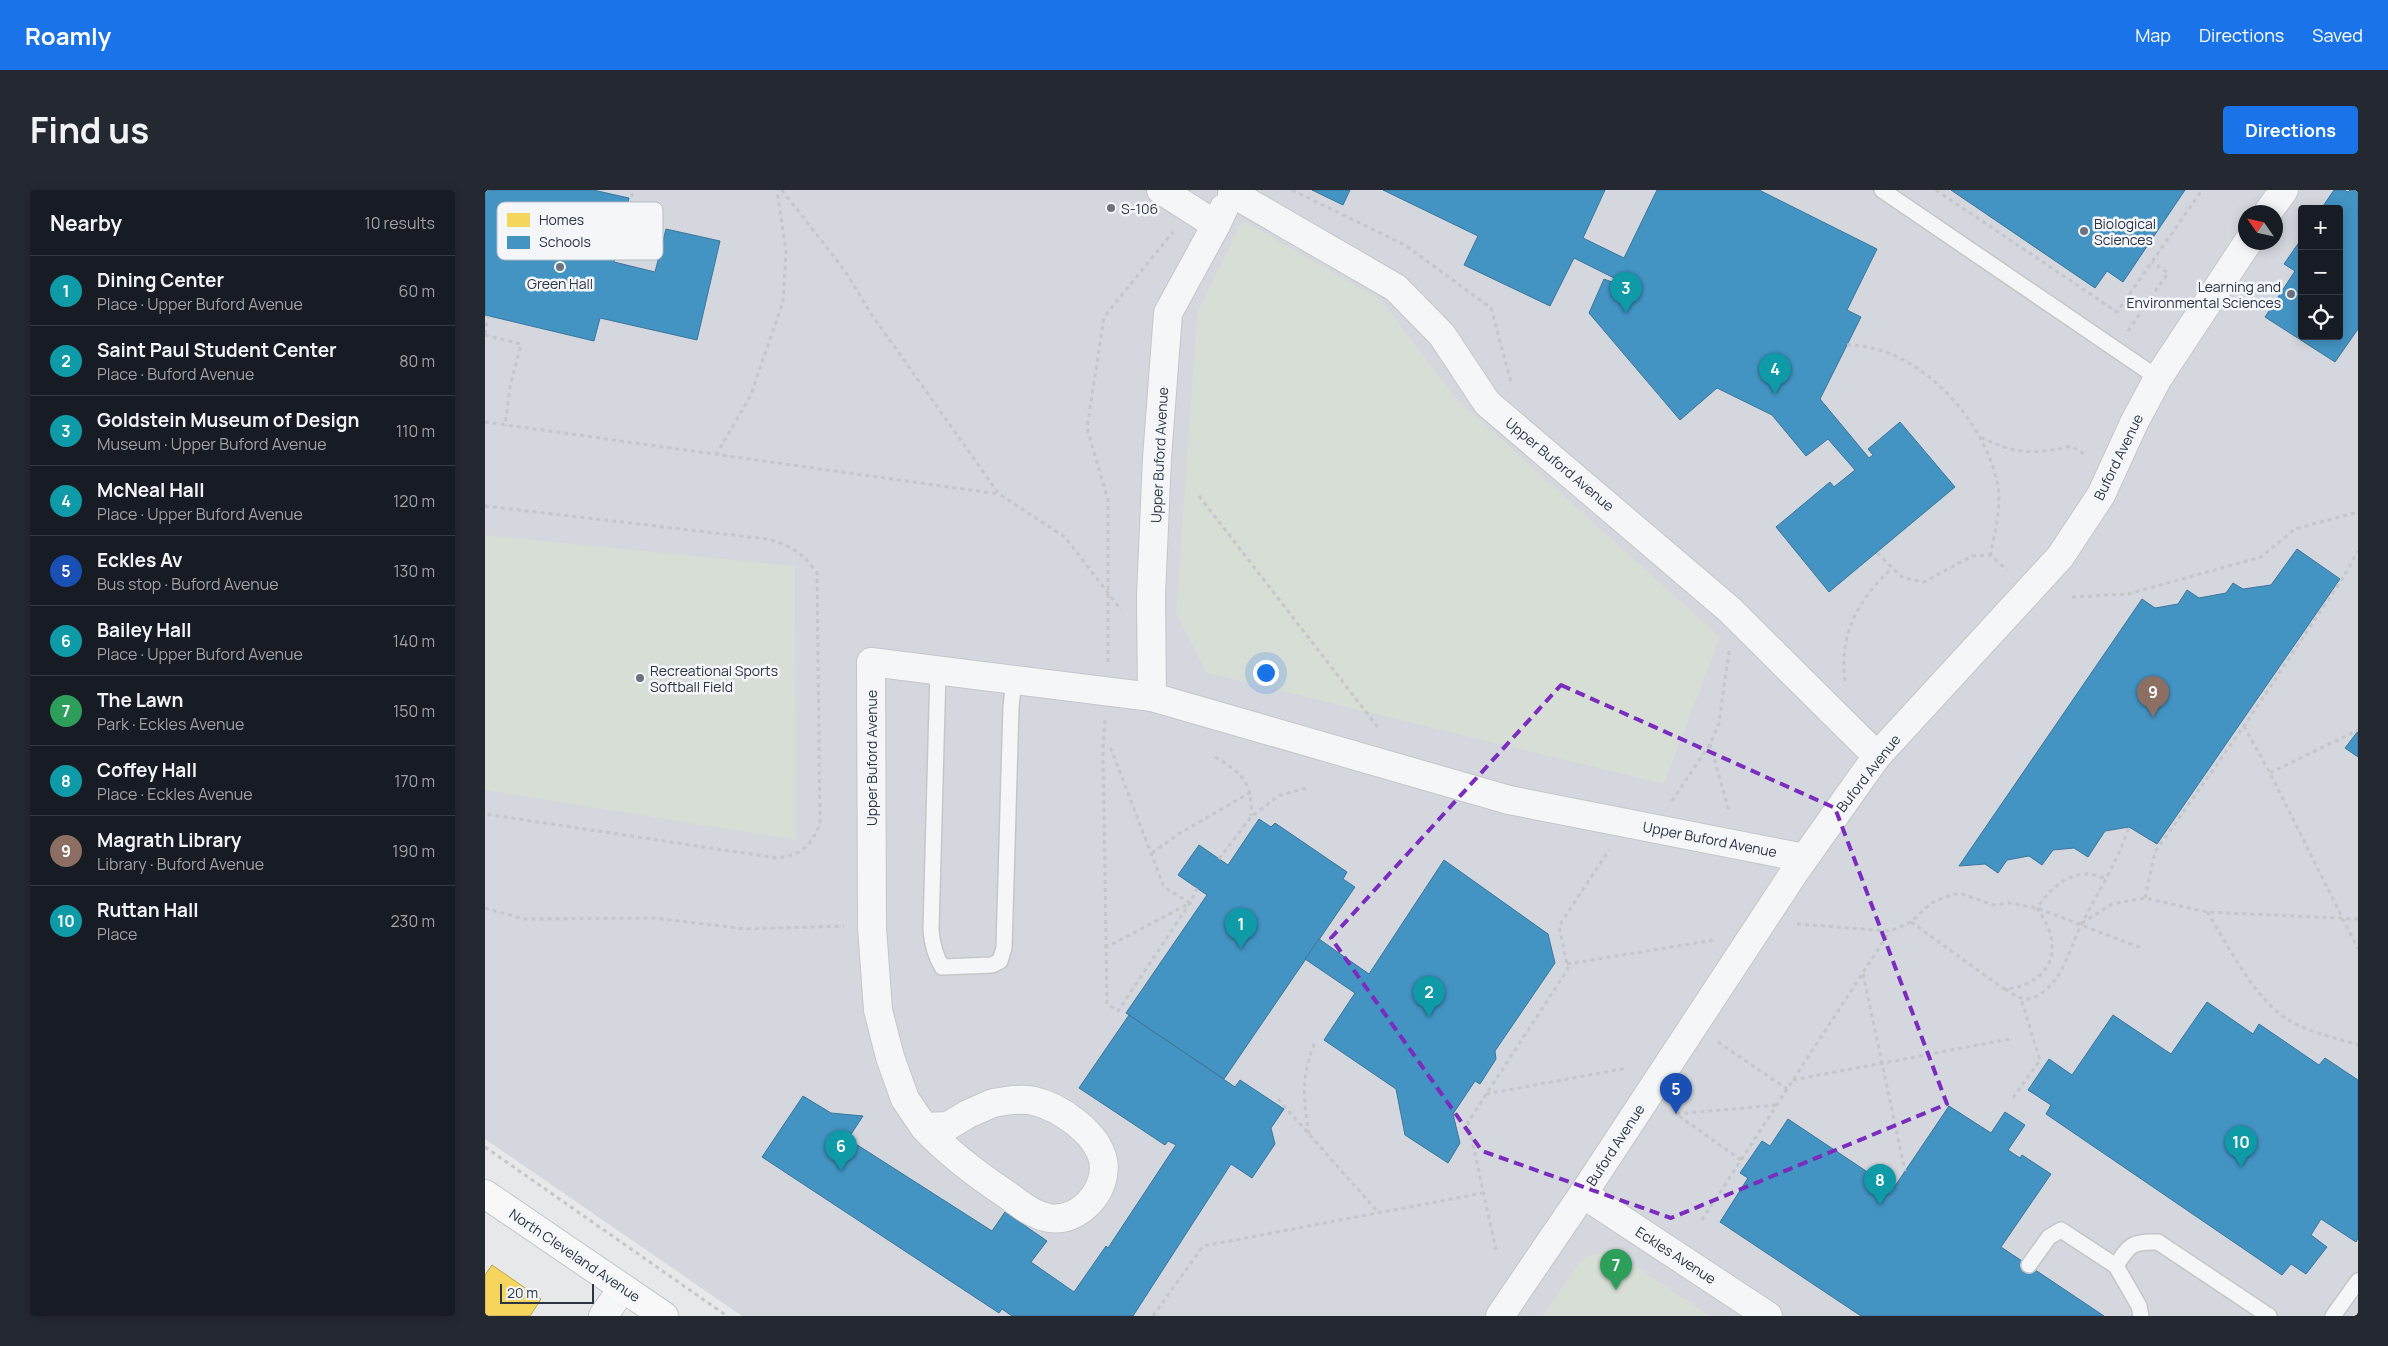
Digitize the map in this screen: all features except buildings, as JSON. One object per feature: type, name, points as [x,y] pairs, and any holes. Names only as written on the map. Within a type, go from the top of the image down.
[{"type":"main road","name":"North Cleveland Avenue","points":[[485,1194],[664,1316]]},
{"type":"street","points":[[1161,190],[1216,225]]},
{"type":"street","points":[[2273,205],[2283,190]]},
{"type":"street","name":"Upper Buford Avenue","points":[[1152,697],[1151,596],[1157,458],[1168,313],[1233,192],[1396,288],[1442,335],[1487,403],[1730,610],[1877,756]]},
{"type":"street","name":"Buford Avenue","points":[[1500,1316],[1583,1194],[1804,858],[1877,756],[2060,557],[2101,495],[2134,423],[2158,378],[2243,250]]},
{"type":"street","name":"Upper Buford Avenue","points":[[924,1127],[948,1126],[968,1114],[993,1104],[1012,1100],[1032,1100],[1048,1104],[1083,1128],[1095,1141],[1103,1161],[1102,1181],[1094,1197],[1079,1211],[1061,1218],[1048,1218],[1030,1212],[962,1164],[924,1127],[905,1099],[890,1057],[878,1010],[872,927],[871,662],[1108,690],[1152,697],[1509,800],[1804,858]]},
{"type":"street","name":"Eckles Avenue","points":[[1583,1194],[1768,1316]]},
{"type":"street","points":[[603,1316],[623,1288]]},
{"type":"lane","points":[[1882,190],[2158,378]]},
{"type":"lane","points":[[938,670],[931,930],[936,958],[942,966],[992,965],[1000,961],[1004,948],[1011,707],[1015,679]]},
{"type":"lane","points":[[2029,1265],[2049,1237],[2061,1230],[2116,1266],[2139,1306],[2141,1316]]},
{"type":"lane","points":[[2116,1266],[2128,1246],[2141,1241],[2158,1242],[2269,1316]]},
{"type":"lane","points":[[2333,1316],[2358,1281]]},
{"type":"path","points":[[716,454],[750,397],[783,302],[786,252],[777,190]]},
{"type":"path","points":[[782,190],[845,271],[872,315],[999,494],[1065,537],[1107,594],[1138,629],[1152,640]]},
{"type":"path","points":[[1291,190],[1405,245],[1491,308],[1512,386]]},
{"type":"path","points":[[1936,190],[2117,312],[2202,190]]},
{"type":"path","points":[[1176,228],[1165,245],[1104,317],[1087,428],[1108,500],[1108,690],[1103,748],[1107,1004],[1117,1011],[1190,903],[1197,888]]},
{"type":"path","points":[[2127,332],[2168,273],[2152,262]]},
{"type":"path","points":[[488,316],[485,334],[521,344],[510,386],[505,426]]},
{"type":"path","points":[[1847,345],[1863,345],[1907,361],[1956,400],[1989,453],[1998,488],[1995,532],[1990,555]]},
{"type":"path","points":[[485,422],[999,494]]},
{"type":"path","points":[[1980,437],[1998,447],[2023,453],[2071,446],[2086,455]]},
{"type":"path","points":[[1199,496],[1385,737]]},
{"type":"path","points":[[485,506],[767,539],[784,544],[799,552],[817,573],[820,823],[815,837],[807,846],[793,856],[777,858],[485,814]]},
{"type":"path","points":[[2073,597],[2128,594],[2261,557],[2295,529],[2358,512]]},
{"type":"path","points":[[2145,898],[2155,852],[2244,726],[2344,576],[2358,551]]},
{"type":"path","points":[[1877,553],[1903,578],[1924,582],[1972,556],[1990,555],[2009,572]]},
{"type":"path","points":[[1845,683],[1845,637],[1857,610],[1880,579],[1892,568]]},
{"type":"path","points":[[1671,801],[1710,744],[1719,723],[1731,637],[1730,610]]},
{"type":"path","points":[[2244,726],[2270,773],[2358,949]]},
{"type":"path","points":[[2270,773],[2358,730]]},
{"type":"path","points":[[1710,744],[1729,811]]},
{"type":"path","points":[[1110,746],[1164,887],[1190,903]]},
{"type":"path","points":[[1215,757],[1243,777],[1251,792],[1251,817]]},
{"type":"path","points":[[1219,859],[1251,817],[1278,796],[1306,788]]},
{"type":"path","points":[[1152,853],[1180,833],[1251,792]]},
{"type":"path","points":[[1911,922],[2004,989],[2021,999],[2032,998],[2045,989],[2058,974],[2068,958],[2081,924],[2107,880],[2129,827]]},
{"type":"path","points":[[1496,1250],[1468,1122],[1568,969],[1559,926],[1612,846]]},
{"type":"path","points":[[2037,908],[2047,893],[2063,879],[2078,874],[2100,875],[2107,880]]},
{"type":"path","points":[[1797,924],[1890,931],[1911,922],[1931,903],[1953,894],[1962,894],[1993,905],[2009,903],[2037,908],[2144,949]]},
{"type":"path","points":[[2081,924],[2112,904],[2145,898],[2207,912],[2358,920]]},
{"type":"path","points":[[1105,948],[1190,903]]},
{"type":"path","points":[[485,908],[524,919],[655,918],[745,929],[872,927]]},
{"type":"path","points":[[2004,989],[2017,988],[2031,983],[2042,973],[2050,960],[2053,946],[2050,934],[2037,908]]},
{"type":"path","points":[[2207,912],[2257,989],[2281,1015],[2309,1029],[2358,1045]]},
{"type":"path","points":[[1702,1220],[1890,931]]},
{"type":"path","points":[[1567,964],[1716,939]]},
{"type":"path","points":[[1863,974],[1884,1063],[1905,1171]]},
{"type":"path","points":[[2013,1098],[2040,1060],[2021,999]]},
{"type":"path","points":[[1793,1080],[2010,1039]]},
{"type":"path","points":[[1310,1134],[1304,1101],[1304,1079],[1307,1062],[1315,1042]]},
{"type":"path","points":[[1718,1042],[1787,1089]]},
{"type":"path","points":[[1486,1094],[1627,1068]]},
{"type":"path","points":[[1279,1099],[1379,1212]]},
{"type":"path","points":[[1741,1160],[1676,1114],[1777,1105]]},
{"type":"path","points":[[485,1147],[727,1316]]},
{"type":"path","points":[[1153,1316],[1203,1246],[1483,1193]]},
{"type":"highlighted area","points":[[1561,685],[1835,808],[1947,1104],[1671,1218],[1482,1151],[1331,938]]},
{"type":"shaded area","points":[[485,190],[2358,190],[2358,1316],[742,1316],[485,1139]]},
{"type":"shaded area","points":[[1242,220],[1381,300],[1454,396],[1720,637],[1664,784],[1207,673],[1176,614],[1197,313]]},
{"type":"shaded area","name":"Recreational Sports Softball Field","points":[[485,535],[795,566],[796,840],[485,790]]},
{"type":"shaded area","points":[[1607,1252],[1621,1256],[1710,1316],[1542,1316],[1579,1263],[1590,1255]]},
{"type":"place","name":"S-106","points":[[1111,208]]},
{"type":"place","name":"Biological Sciences","points":[[2084,231]]},
{"type":"place","name":"Green Hall","points":[[560,267]]},
{"type":"place","name":"Learning and Environmental Sciences","points":[[2291,294]]},
{"type":"place","name":"Goldstein Museum of Design","points":[[1626,313]]},
{"type":"place","name":"McNeal Hall","points":[[1775,394]]},
{"type":"place","name":"Recreational Sports Softball Field","points":[[640,678]]},
{"type":"place","name":"Magrath Library","points":[[2153,717]]},
{"type":"place","name":"Dining Center","points":[[1241,949]]},
{"type":"place","name":"Saint Paul Student Center","points":[[1429,1017]]},
{"type":"place","name":"Eckles Av","points":[[1676,1114]]},
{"type":"place","name":"Ruttan Hall","points":[[2241,1167]]},
{"type":"place","name":"Bailey Hall","points":[[841,1171]]},
{"type":"place","name":"Coffey Hall","points":[[1880,1205]]},
{"type":"place","name":"The Lawn","points":[[1616,1290]]}]
